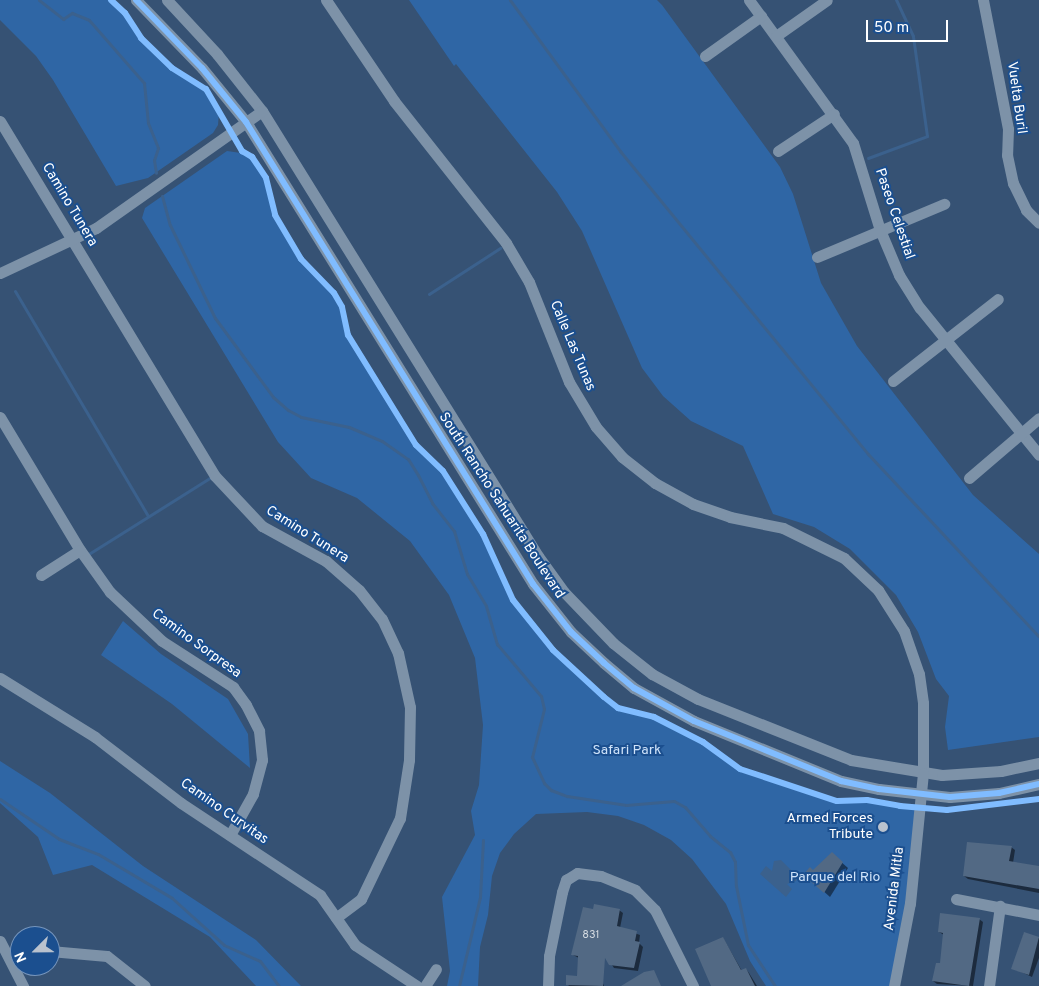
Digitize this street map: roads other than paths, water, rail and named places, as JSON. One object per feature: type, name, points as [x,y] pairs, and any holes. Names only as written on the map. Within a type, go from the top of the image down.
[{"type":"street","name":"South Rancho Sahuarita Boulevard","points":[[136,0],[202,68],[246,122],[533,584],[571,632],[634,688],[694,721],[841,781],[921,795],[950,797],[989,794],[1039,784]]},
{"type":"street","name":"South Rancho Sahuarita Boulevard","points":[[167,0],[217,54],[262,111],[538,556],[594,626],[652,674],[706,702],[828,753],[882,768],[923,773],[982,773],[1039,763]]},
{"type":"street","name":"Calle Las Tunas","points":[[326,0],[394,101],[506,243],[528,282],[569,382],[596,427],[622,456],[655,483],[693,504],[730,517],[783,528],[824,546],[844,558],[878,590],[904,630],[919,674],[923,703],[923,773],[921,795]]},
{"type":"street","name":"Paseo Celestial","points":[[749,0],[834,114],[853,143],[880,230],[899,275],[945,340],[1039,455]]},
{"type":"street","points":[[776,36],[827,0]]},
{"type":"street","name":"Vuelta Buril","points":[[983,0],[1008,129],[1007,155],[1013,183],[1026,210],[1039,223]]},
{"type":"street","points":[[705,56],[761,16]]},
{"type":"street","points":[[0,273],[72,240],[119,212],[262,111]]},
{"type":"street","points":[[778,151],[834,114]]},
{"type":"street","name":"Camino Tunera","points":[[0,121],[225,489],[262,526],[326,562],[346,578],[371,604],[398,653],[410,708],[409,760],[400,818],[360,899],[336,918]]},
{"type":"street","points":[[817,257],[944,204]]},
{"type":"street","points":[[893,381],[998,299]]},
{"type":"street","name":"Camino Sorpresa","points":[[0,418],[80,550],[110,592],[135,618],[162,641],[233,687],[246,705],[259,731],[261,768],[253,794],[230,835]]},
{"type":"street","points":[[969,478],[1039,418]]},
{"type":"street","points":[[41,575],[80,550]]},
{"type":"street","name":"Camino Curvitas","points":[[0,678],[95,737],[181,803],[320,895],[355,945],[417,986]]},
{"type":"street","name":"Avenida Mitla","points":[[894,986],[910,902],[921,795]]},
{"type":"street","points":[[548,986],[549,956],[562,892],[566,880],[577,873],[601,876],[635,890],[660,918],[693,986]]},
{"type":"street","points":[[956,899],[1000,906],[1039,916]]},
{"type":"street","points":[[989,986],[1000,906]]},
{"type":"street","points":[[0,941],[10,955]]},
{"type":"street","points":[[60,953],[107,956],[145,986]]},
{"type":"street","points":[[425,986],[436,969]]},
{"type":"waterway","points":[[39,0],[63,19],[72,13],[89,20],[144,83],[148,123],[158,148],[154,160],[156,173]]},
{"type":"waterway","points":[[510,0],[620,151],[868,454],[1039,637]]},
{"type":"waterway","points":[[868,158],[927,136],[913,36],[896,0]]},
{"type":"waterway","points":[[162,196],[170,225],[215,318],[273,397],[288,410],[301,417],[349,427],[382,441],[408,459],[432,503],[454,531],[467,574],[486,606],[497,644],[541,696],[544,709],[532,757],[544,783],[551,790],[567,796],[626,805],[674,801],[685,807],[710,836],[730,852],[735,862],[736,886],[748,945],[775,986]]},
{"type":"waterway","points":[[429,294],[500,248]]},
{"type":"waterway","points":[[15,291],[148,516]]},
{"type":"waterway","points":[[87,555],[213,476]]},
{"type":"waterway","points":[[0,799],[59,839],[98,854],[172,898],[224,945],[260,961],[279,986]]},
{"type":"waterway","points":[[459,986],[480,897],[483,840]]},
{"type":"place","name":"Armed Forces Tribute","points":[[883,827]]},
{"type":"park label","name":"Safari Park","points":[[627,751]]},
{"type":"park label","name":"Parque del Rio","points":[[835,878]]}]
